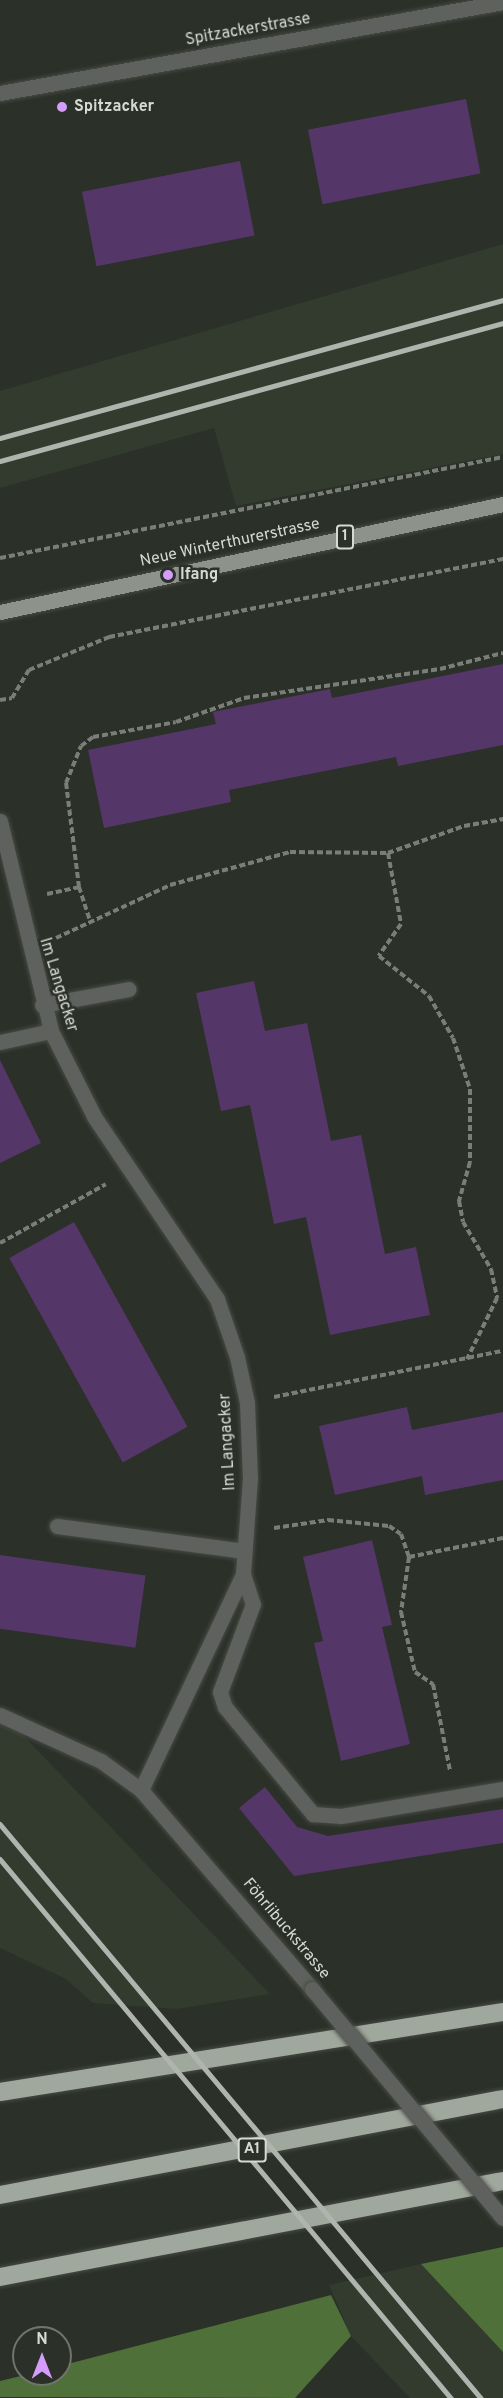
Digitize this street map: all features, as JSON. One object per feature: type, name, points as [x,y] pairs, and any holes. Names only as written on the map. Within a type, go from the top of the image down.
[{"type":"highway","points":[[0,2092],[503,2012]]},
{"type":"highway","name":"A1","points":[[0,2195],[503,2099]]},
{"type":"highway","points":[[0,2277],[503,2181]]},
{"type":"main road","name":"Neue Winterthurerstrasse","points":[[0,612],[503,504]]},
{"type":"street","name":"Spitzackerstrasse","points":[[0,93],[503,2]]},
{"type":"street","name":"Im Langacker","points":[[0,821],[28,952],[51,1031],[95,1118],[217,1299],[247,1403],[250,1478],[243,1574],[253,1604],[220,1692],[225,1707],[291,1792],[313,1814],[341,1816],[454,1795],[503,1789]]},
{"type":"street","points":[[42,1005],[129,989]]},
{"type":"street","points":[[0,1042],[51,1031]]},
{"type":"street","points":[[57,1526],[244,1551]]},
{"type":"street","points":[[141,1790],[243,1574]]},
{"type":"street","name":"Föhrlibuckstrasse","points":[[0,1715],[56,1738],[101,1761],[141,1790],[312,1989],[503,2218]]},
{"type":"path","points":[[0,558],[503,458]]},
{"type":"path","points":[[0,700],[12,698],[29,670],[109,637],[503,559]]},
{"type":"path","points":[[90,921],[79,887],[66,783],[81,746],[93,737],[177,722],[243,698],[440,669],[503,653]]},
{"type":"path","points":[[28,952],[170,885],[290,852],[388,853],[464,826],[503,819]]},
{"type":"path","points":[[388,853],[401,924],[379,956],[429,996],[453,1038],[470,1089],[470,1162],[459,1201],[463,1222],[491,1269],[497,1298],[467,1359]]},
{"type":"path","points":[[16,900],[79,887]]},
{"type":"path","points":[[0,1243],[130,1170]]},
{"type":"path","points":[[247,1403],[503,1351]]},
{"type":"path","points":[[247,1532],[328,1520],[389,1526],[401,1534],[409,1557],[401,1612],[415,1672],[433,1684],[454,1795]]},
{"type":"path","points":[[409,1557],[503,1538]]},
{"type":"shaded area","points":[[503,244],[503,454],[236,506],[214,428],[0,488],[0,391]]},
{"type":"shaded area","points":[[0,1711],[270,1994],[176,2009],[93,2003],[66,1979],[0,1948]]},
{"type":"shaded area","points":[[421,2264],[503,2352],[503,2398],[410,2398],[351,2336],[329,2285]]},
{"type":"green space","points":[[503,2247],[503,2352],[421,2264]]},
{"type":"green space","points":[[331,2295],[351,2336],[295,2398],[0,2397],[0,2381],[12,2378],[12,2386],[72,2386],[72,2363]]},
{"type":"building","points":[[466,99],[481,174],[322,204],[308,130]]},
{"type":"building","points":[[240,161],[255,236],[96,266],[82,192]]},
{"type":"building","points":[[503,664],[503,745],[398,766],[396,757],[229,790],[231,802],[104,828],[88,750],[216,724],[213,712],[330,689],[332,698]]},
{"type":"building","points":[[254,981],[265,1031],[307,1023],[331,1141],[361,1135],[385,1254],[416,1247],[430,1315],[330,1335],[306,1217],[274,1224],[250,1105],[221,1111],[196,993]]},
{"type":"building","points":[[0,1060],[41,1143],[0,1163]]},
{"type":"building","points":[[74,1222],[187,1427],[123,1463],[9,1258]]},
{"type":"building","points":[[407,1407],[412,1430],[503,1412],[503,1480],[425,1495],[422,1476],[335,1495],[319,1426]]},
{"type":"building","points":[[372,1540],[392,1625],[382,1627],[410,1744],[341,1761],[314,1643],[323,1641],[303,1557]]},
{"type":"building","points":[[0,1555],[146,1575],[135,1648],[0,1629]]},
{"type":"building","points":[[265,1787],[297,1827],[328,1836],[503,1809],[503,1843],[294,1876],[239,1808]]},
{"type":"railway","points":[[0,438],[503,300]]},
{"type":"railway","points":[[0,461],[503,323]]},
{"type":"railway","points":[[0,1824],[481,2398]]},
{"type":"railway","points":[[0,1859],[451,2398]]},
{"type":"place","name":"Spitzacker","points":[[62,107]]},
{"type":"place","name":"Ifang","points":[[168,575]]}]
